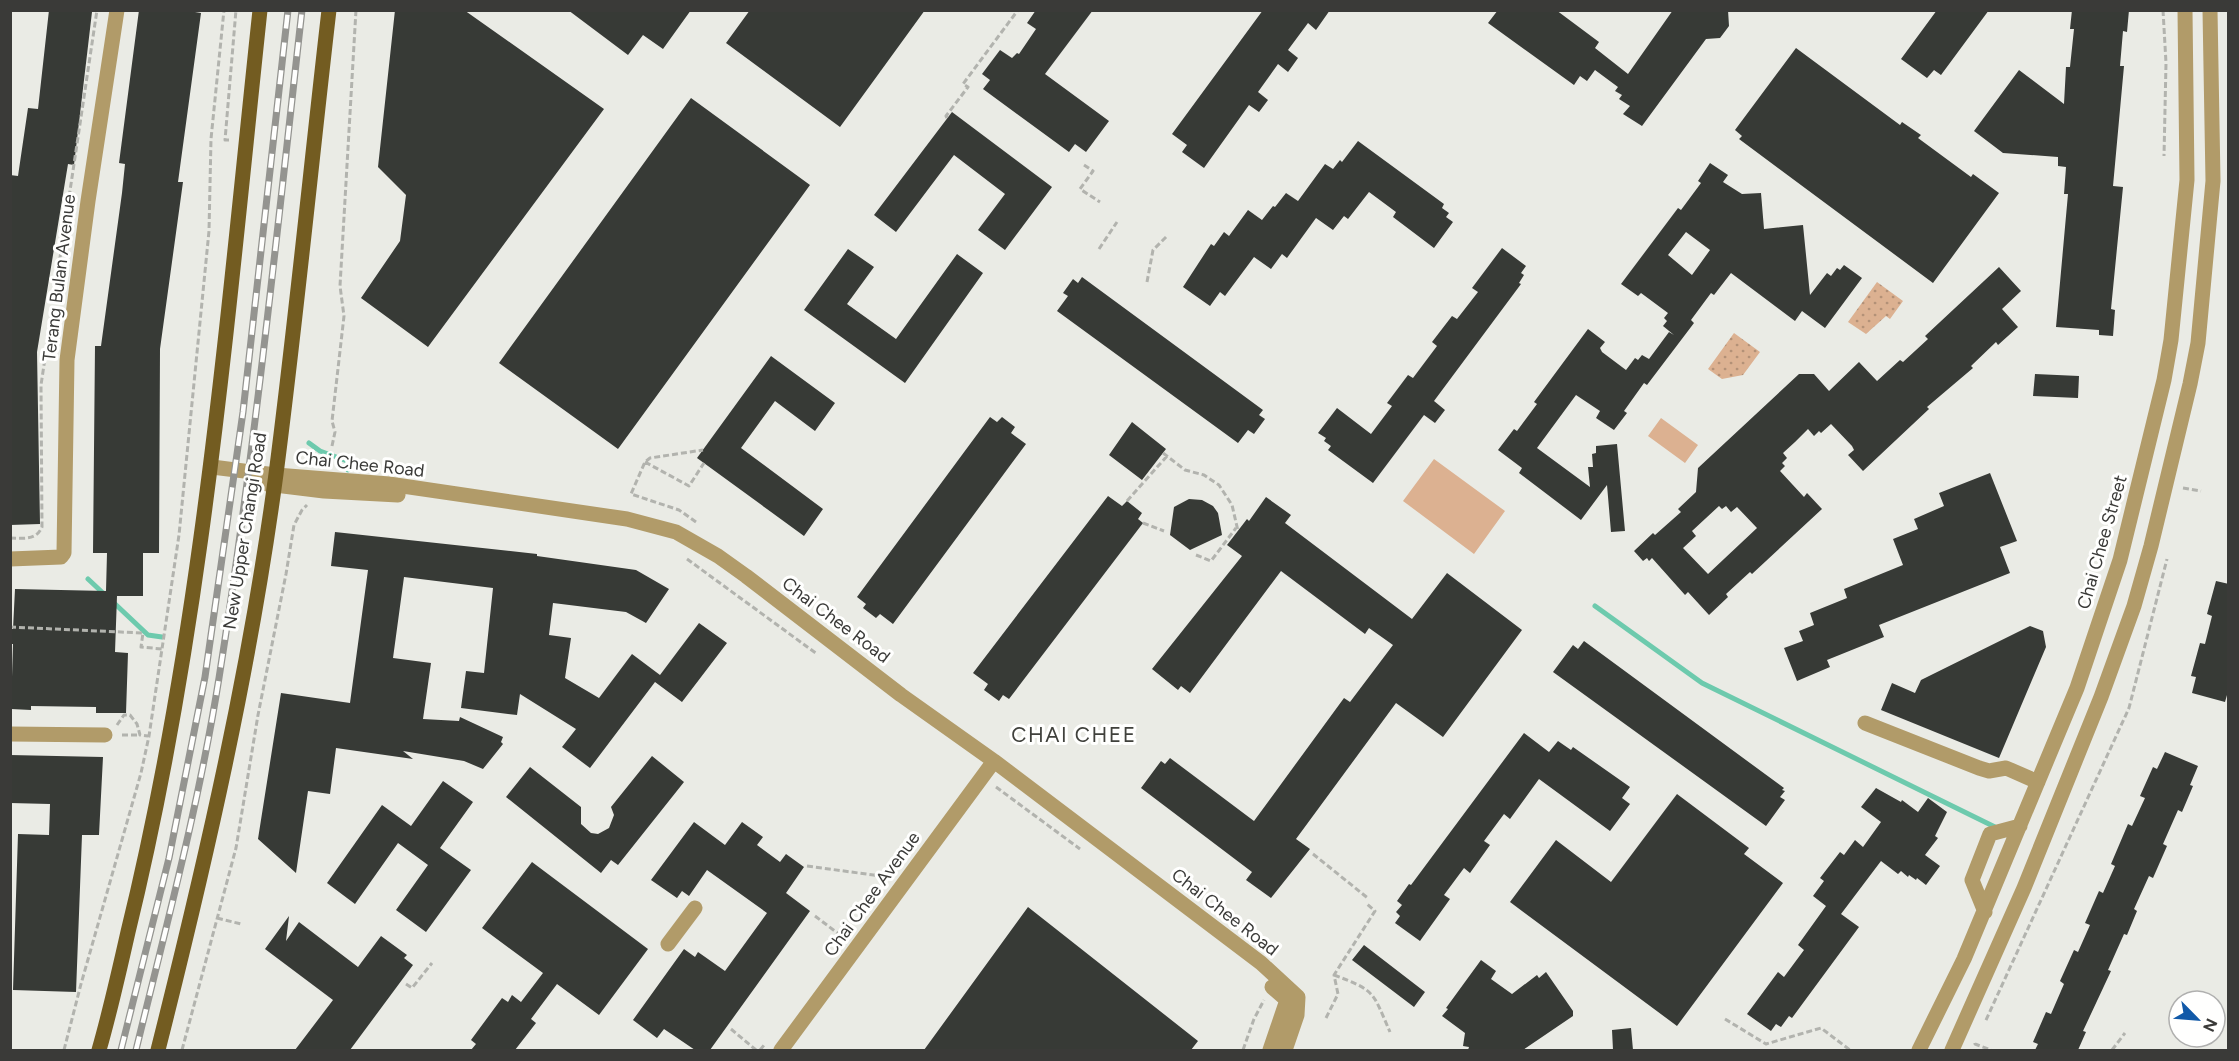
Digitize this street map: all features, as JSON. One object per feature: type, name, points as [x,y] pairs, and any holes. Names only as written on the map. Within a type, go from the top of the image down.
[{"type":"main road","points":[[99,1050],[147,855],[174,720],[211,472],[260,10]]},
{"type":"main road","name":"New Upper Changi Road","points":[[158,1050],[198,892],[238,706],[275,480],[328,10]]},
{"type":"street","name":"Terang Bulan Avenue","points":[[10,558],[61,557],[64,554],[67,360],[117,10]]},
{"type":"street","name":"Chai Chee Street","points":[[1919,1050],[1933,1026],[1985,912],[2077,688],[2115,578],[2164,380],[2171,340],[2187,180],[2185,10]]},
{"type":"street","points":[[1952,1050],[2024,888],[2101,697],[2134,606],[2151,546],[2198,343],[2213,181],[2210,10]]},
{"type":"street","name":"Chai Chee Road","points":[[211,472],[275,480],[389,484],[627,519],[676,532],[718,556],[746,576],[901,695],[989,769],[1254,970],[1287,1000],[1270,1050]]},
{"type":"street","points":[[1865,723],[1979,768],[1989,771],[2006,768],[2038,782]]},
{"type":"street","points":[[10,734],[108,735]]},
{"type":"street","name":"Chai Chee Road","points":[[989,769],[1261,963],[1298,997],[1297,1015],[1285,1050]]},
{"type":"street","name":"Chai Chee Avenue","points":[[781,1050],[989,769]]},
{"type":"street","points":[[1985,912],[1972,880],[1990,834],[2020,826]]},
{"type":"street","points":[[668,944],[695,908]]},
{"type":"path","points":[[64,1050],[141,773],[162,649],[179,535],[209,231],[211,139],[224,10]]},
{"type":"path","points":[[236,10],[225,140],[246,140]]},
{"type":"path","points":[[332,446],[335,432],[332,421],[344,316],[340,286],[356,10]]},
{"type":"path","points":[[947,118],[946,116],[968,87],[963,84],[1018,10]]},
{"type":"path","points":[[2163,10],[2166,63],[2164,156]]},
{"type":"path","points":[[1084,165],[1093,171],[1080,189],[1100,202]]},
{"type":"path","points":[[1099,249],[1117,222]]},
{"type":"path","points":[[1147,282],[1153,250],[1168,235]]},
{"type":"path","points":[[631,495],[645,462],[650,458],[703,450]]},
{"type":"path","points":[[1162,453],[1185,470],[1203,475],[1219,485],[1232,505],[1237,529],[1211,561],[1196,555]]},
{"type":"path","points":[[1127,501],[1167,456]]},
{"type":"path","points":[[645,462],[689,486],[704,463]]},
{"type":"path","points":[[2183,488],[2201,491]]},
{"type":"path","points":[[182,1050],[236,848],[258,715],[294,525],[302,510],[312,501]]},
{"type":"path","points":[[1143,523],[1164,531]]},
{"type":"path","points":[[678,554],[706,572],[822,658]]},
{"type":"path","points":[[10,627],[143,633],[141,647],[162,649]]},
{"type":"path","points":[[1984,1023],[2129,708]]},
{"type":"path","points":[[108,735],[124,715],[130,715],[137,724],[140,735]]},
{"type":"path","points":[[121,735],[148,736]]},
{"type":"path","points":[[989,769],[1084,853]]},
{"type":"path","points":[[1312,854],[1369,899]]},
{"type":"path","points":[[807,866],[888,877]]},
{"type":"path","points":[[1326,1018],[1338,994],[1334,975],[1375,911],[1366,903]]},
{"type":"path","points":[[815,916],[844,938]]},
{"type":"path","points":[[217,918],[241,924]]},
{"type":"path","points":[[406,984],[412,988],[432,963]]},
{"type":"path","points":[[1334,975],[1364,987],[1372,993],[1389,1032]]},
{"type":"path","points":[[1243,1050],[1264,998]]},
{"type":"path","points":[[1725,1019],[1766,1044],[1821,1028],[1850,1050]]},
{"type":"path","points":[[731,1029],[756,1050]]},
{"type":"path","points":[[2112,1050],[2126,1033]]},
{"type":"path","points":[[1980,1034],[1975,1044],[1991,1050]]},
{"type":"shaded area","points":[[1877,282],[1903,301],[1890,319],[1886,316],[1866,334],[1848,322]]},
{"type":"shaded area","points":[[1734,333],[1760,352],[1743,375],[1722,379],[1708,369]]},
{"type":"shaded area","points":[[1661,418],[1698,445],[1685,463],[1648,436]]},
{"type":"shaded area","points":[[1434,459],[1505,511],[1474,554],[1403,501]]},
{"type":"building","points":[[49,10],[92,12],[74,165],[68,164],[37,352],[40,524],[10,525],[10,175],[18,176],[28,108],[38,109]]},
{"type":"building","points":[[139,10],[183,10],[201,13],[178,182],[183,182],[160,349],[159,553],[143,553],[143,596],[117,596],[115,652],[128,653],[126,713],[96,713],[96,707],[31,706],[31,710],[11,709],[13,644],[10,644],[10,629],[13,629],[15,589],[106,591],[107,553],[93,553],[95,346],[101,346],[122,193],[125,164],[119,163]]},
{"type":"building","points":[[395,10],[464,10],[604,109],[428,347],[361,298],[400,241],[406,195],[378,167]]},
{"type":"building","points":[[568,10],[691,10],[663,49],[643,35],[628,55]]},
{"type":"building","points":[[750,10],[925,10],[840,127],[726,43]]},
{"type":"building","points":[[1036,10],[1093,10],[1045,74],[1109,121],[1086,152],[1075,144],[1069,152],[983,89],[990,80],[982,74],[1000,50],[1012,58],[1017,53],[1019,54],[1036,29],[1027,23]]},
{"type":"building","points":[[1263,10],[1330,10],[1316,30],[1308,23],[1288,50],[1298,58],[1288,72],[1278,64],[1258,92],[1268,100],[1259,112],[1249,105],[1204,168],[1182,152],[1187,145],[1172,134]]},
{"type":"building","points":[[1498,10],[1556,10],[1599,42],[1595,48],[1628,74],[1673,10],[1728,10],[1729,26],[1720,38],[1706,39],[1642,126],[1623,114],[1630,106],[1619,99],[1622,95],[1615,91],[1618,87],[1595,70],[1587,81],[1580,76],[1574,85],[1488,23]]},
{"type":"building","points":[[1937,10],[1989,10],[1941,75],[1934,70],[1927,78],[1901,59]]},
{"type":"building","points":[[2072,10],[2129,10],[2127,32],[2123,31],[2120,66],[2124,66],[2113,186],[2123,187],[2111,309],[2115,310],[2113,336],[2099,335],[2099,330],[2056,327],[2068,194],[2064,194],[2066,167],[2058,166],[2058,157],[2003,153],[1974,131],[2019,70],[2064,104],[2066,67],[2070,67],[2074,29],[2070,29]]},
{"type":"building","points":[[1796,48],[1900,125],[1902,122],[1921,135],[1918,138],[1971,177],[1973,174],[1999,193],[1933,283],[1739,139],[1742,136],[1735,130]]},
{"type":"building","points":[[691,98],[810,185],[618,449],[499,363]]},
{"type":"building","points":[[952,112],[1052,187],[1005,250],[978,230],[1005,194],[954,155],[896,232],[874,215]]},
{"type":"building","points":[[1358,141],[1444,204],[1442,208],[1449,213],[1446,217],[1453,222],[1434,248],[1393,217],[1396,212],[1369,192],[1348,219],[1344,216],[1333,230],[1316,218],[1287,258],[1282,254],[1271,269],[1254,257],[1225,296],[1220,292],[1210,306],[1183,287],[1211,244],[1214,246],[1224,232],[1229,236],[1248,210],[1262,220],[1286,193],[1298,201],[1325,164],[1333,169],[1340,160],[1342,162]]},
{"type":"building","points":[[1710,163],[1728,175],[1723,182],[1742,194],[1761,193],[1764,229],[1803,225],[1810,295],[1827,273],[1831,276],[1837,268],[1840,270],[1844,265],[1862,278],[1825,328],[1802,311],[1795,321],[1731,273],[1714,295],[1711,293],[1691,320],[1694,323],[1647,385],[1644,383],[1624,411],[1627,413],[1614,430],[1596,418],[1600,411],[1576,395],[1537,448],[1590,487],[1588,467],[1593,467],[1592,454],[1596,453],[1596,446],[1617,444],[1625,531],[1611,532],[1607,485],[1581,520],[1519,473],[1522,468],[1498,450],[1514,429],[1517,431],[1537,404],[1534,402],[1588,329],[1605,342],[1600,348],[1602,352],[1626,370],[1635,358],[1638,360],[1642,355],[1649,359],[1669,332],[1674,335],[1663,326],[1667,321],[1664,318],[1668,313],[1641,293],[1638,296],[1621,284],[1678,208],[1681,210],[1701,183],[1698,181]],"holes":[[[1686,232],[1710,250],[1692,275],[1668,255]]]},
{"type":"building","points":[[1502,248],[1526,266],[1521,273],[1524,275],[1519,283],[1521,284],[1434,401],[1445,410],[1435,423],[1424,415],[1373,483],[1328,450],[1331,446],[1324,441],[1326,438],[1318,433],[1337,408],[1371,434],[1392,406],[1387,403],[1408,375],[1413,378],[1437,346],[1432,342],[1452,316],[1457,319],[1478,292],[1472,288]]},
{"type":"building","points":[[848,249],[874,267],[847,304],[896,339],[957,254],[983,273],[905,383],[804,310]]},
{"type":"building","points":[[1999,267],[2021,291],[2002,309],[2018,327],[1998,345],[1996,342],[1971,366],[1973,368],[1927,407],[1929,409],[1863,471],[1848,455],[1854,450],[1852,446],[1831,424],[1814,436],[1808,429],[1783,453],[1787,458],[1782,463],[1785,466],[1780,471],[1804,497],[1807,493],[1822,509],[1752,574],[1750,572],[1726,594],[1728,597],[1709,615],[1688,592],[1685,595],[1652,558],[1649,561],[1647,558],[1643,561],[1634,551],[1681,512],[1678,509],[1696,492],[1698,468],[1799,374],[1814,374],[1829,391],[1859,362],[1877,381],[1900,360],[1903,362],[1928,339],[1925,336]],"holes":[[[1719,506],[1722,509],[1726,506],[1731,512],[1737,507],[1757,528],[1708,574],[1683,548],[1696,536],[1692,531]]]},
{"type":"building","points":[[1082,277],[1263,410],[1259,415],[1265,419],[1254,434],[1248,430],[1238,443],[1057,311],[1068,296],[1063,293],[1073,279],[1078,283]]},
{"type":"building","points":[[771,356],[835,403],[815,431],[775,401],[741,448],[823,509],[804,536],[697,458]]},
{"type":"building","points":[[2035,374],[2079,376],[2078,398],[2033,396]]},
{"type":"building","points":[[990,417],[997,422],[1002,417],[1015,427],[1011,433],[1026,444],[893,624],[880,614],[876,618],[863,608],[866,604],[857,597]]},
{"type":"building","points":[[1132,422],[1166,449],[1142,480],[1109,455]]},
{"type":"building","points":[[1990,473],[2017,541],[2000,547],[2010,573],[1879,625],[1884,637],[1827,660],[1830,667],[1797,681],[1784,648],[1803,641],[1799,631],[1814,625],[1810,613],[1847,598],[1844,589],[1903,565],[1893,539],[1918,529],[1914,519],[1944,506],[1939,493]]},
{"type":"building","points":[[1108,496],[1122,506],[1127,501],[1142,513],[1138,519],[1143,523],[1009,699],[1003,695],[999,701],[984,690],[988,684],[973,673]]},
{"type":"building","points":[[1266,497],[1291,515],[1285,523],[1412,619],[1447,573],[1522,630],[1443,737],[1396,703],[1296,839],[1310,849],[1271,898],[1246,880],[1252,872],[1141,788],[1161,761],[1165,764],[1170,758],[1254,821],[1344,698],[1350,702],[1393,645],[1369,628],[1365,634],[1281,571],[1190,693],[1181,686],[1178,690],[1152,669],[1242,556],[1227,545],[1247,519],[1249,521]]},
{"type":"building","points":[[1189,499],[1202,500],[1213,506],[1218,513],[1222,535],[1190,550],[1170,535],[1174,507]]},
{"type":"building","points":[[335,532],[537,554],[537,556],[636,570],[669,589],[646,623],[626,612],[553,603],[549,635],[571,638],[565,678],[599,698],[632,654],[660,675],[699,623],[727,643],[682,702],[655,682],[590,768],[562,747],[576,729],[520,694],[517,715],[461,708],[466,671],[484,673],[493,588],[404,577],[393,658],[431,663],[423,719],[459,721],[460,717],[503,737],[501,742],[503,744],[483,769],[464,761],[403,751],[413,759],[336,748],[330,794],[308,791],[296,873],[258,839],[281,693],[350,703],[368,570],[331,566]]},
{"type":"building","points":[[2216,581],[2229,584],[2229,688],[2225,702],[2192,693],[2196,677],[2191,676],[2200,643],[2205,644],[2212,616],[2207,614]]},
{"type":"building","points":[[2030,626],[2043,631],[2046,647],[1999,758],[1881,710],[1892,683],[1915,693],[1921,680]]},
{"type":"building","points":[[1584,641],[1784,788],[1782,790],[1785,791],[1780,797],[1785,800],[1766,826],[1553,672],[1573,645],[1578,649]]},
{"type":"building","points":[[1524,733],[1549,752],[1558,741],[1571,750],[1573,747],[1630,787],[1622,798],[1630,804],[1610,831],[1539,779],[1510,819],[1504,814],[1484,841],[1490,845],[1470,873],[1464,868],[1444,895],[1450,899],[1420,941],[1395,923],[1400,916],[1396,912],[1402,905],[1397,901]]},
{"type":"building","points":[[2165,752],[2198,766],[2190,785],[2193,786],[2182,812],[2178,810],[2163,844],[2167,846],[2153,878],[2149,876],[2134,909],[2137,911],[2108,970],[2111,971],[2083,1031],[2086,1032],[2078,1050],[2035,1050],[2038,1044],[2033,1042],[2046,1012],[2051,1014],[2064,984],[2060,981],[2074,950],[2078,952],[2090,925],[2085,923],[2099,891],[2103,893],[2115,866],[2111,864],[2128,824],[2132,826],[2145,798],[2140,796],[2153,767],[2157,769]]},
{"type":"building","points":[[10,755],[103,757],[99,835],[82,835],[76,992],[13,990],[18,834],[49,835],[50,804],[10,803]]},
{"type":"building","points":[[652,756],[684,782],[618,865],[611,860],[601,873],[506,797],[530,767],[581,807],[581,824],[591,833],[598,834],[609,828],[614,815],[611,807]]},
{"type":"building","points":[[443,781],[473,802],[440,848],[471,870],[426,932],[396,910],[428,865],[398,843],[355,904],[327,883],[382,805],[411,826]]},
{"type":"building","points":[[1876,788],[1901,802],[1902,800],[1918,812],[1928,798],[1947,812],[1935,836],[1938,838],[1925,855],[1940,866],[1926,885],[1917,878],[1916,880],[1909,875],[1908,877],[1901,871],[1898,874],[1881,861],[1841,914],[1859,927],[1792,1018],[1789,1016],[1781,1027],[1776,1024],[1771,1031],[1747,1014],[1778,972],[1784,977],[1804,950],[1798,945],[1826,906],[1813,896],[1824,881],[1820,878],[1840,852],[1844,855],[1855,840],[1863,847],[1881,822],[1861,807]]},
{"type":"building","points":[[1677,794],[1749,848],[1744,854],[1783,883],[1677,1026],[1510,902],[1556,840],[1611,882]]},
{"type":"building","points":[[694,822],[725,845],[742,822],[763,837],[757,845],[780,862],[786,854],[804,867],[786,893],[810,911],[710,1050],[695,1050],[664,1029],[657,1038],[633,1020],[684,949],[695,957],[698,952],[725,971],[767,913],[707,870],[689,896],[682,891],[677,898],[651,880]]},
{"type":"building","points":[[532,862],[648,949],[599,1015],[557,984],[531,1019],[536,1023],[515,1050],[471,1050],[476,1044],[471,1040],[502,998],[508,1002],[512,995],[521,1002],[543,973],[482,928]]},
{"type":"building","points":[[1028,907],[1198,1041],[1191,1050],[924,1050]]},
{"type":"building","points":[[289,916],[286,941],[299,922],[358,967],[381,936],[407,955],[404,958],[413,965],[350,1050],[295,1050],[333,1000],[265,949]]},
{"type":"building","points":[[1364,945],[1425,992],[1414,1007],[1352,960]]},
{"type":"building","points":[[1481,960],[1496,971],[1491,979],[1512,994],[1537,975],[1539,978],[1546,972],[1573,1011],[1573,1016],[1523,1050],[1468,1050],[1469,1047],[1463,1046],[1465,1033],[1442,1016]]},
{"type":"building","points":[[1631,1028],[1633,1050],[1613,1050],[1612,1030]]},
{"type":"waterway","points":[[309,443],[320,451],[347,461],[348,470]]},
{"type":"waterway","points":[[88,579],[104,594]]},
{"type":"waterway","points":[[113,602],[148,635],[162,637]]},
{"type":"waterway","points":[[1595,606],[1702,683],[1995,827]]},
{"type":"railway","points":[[121,1050],[169,858],[205,677],[243,412],[288,10]]},
{"type":"railway","points":[[136,1050],[192,819],[219,678],[254,428],[302,10]]},
{"type":"district","name":"CHAI CHEE","points":[[1074,734]]}]
